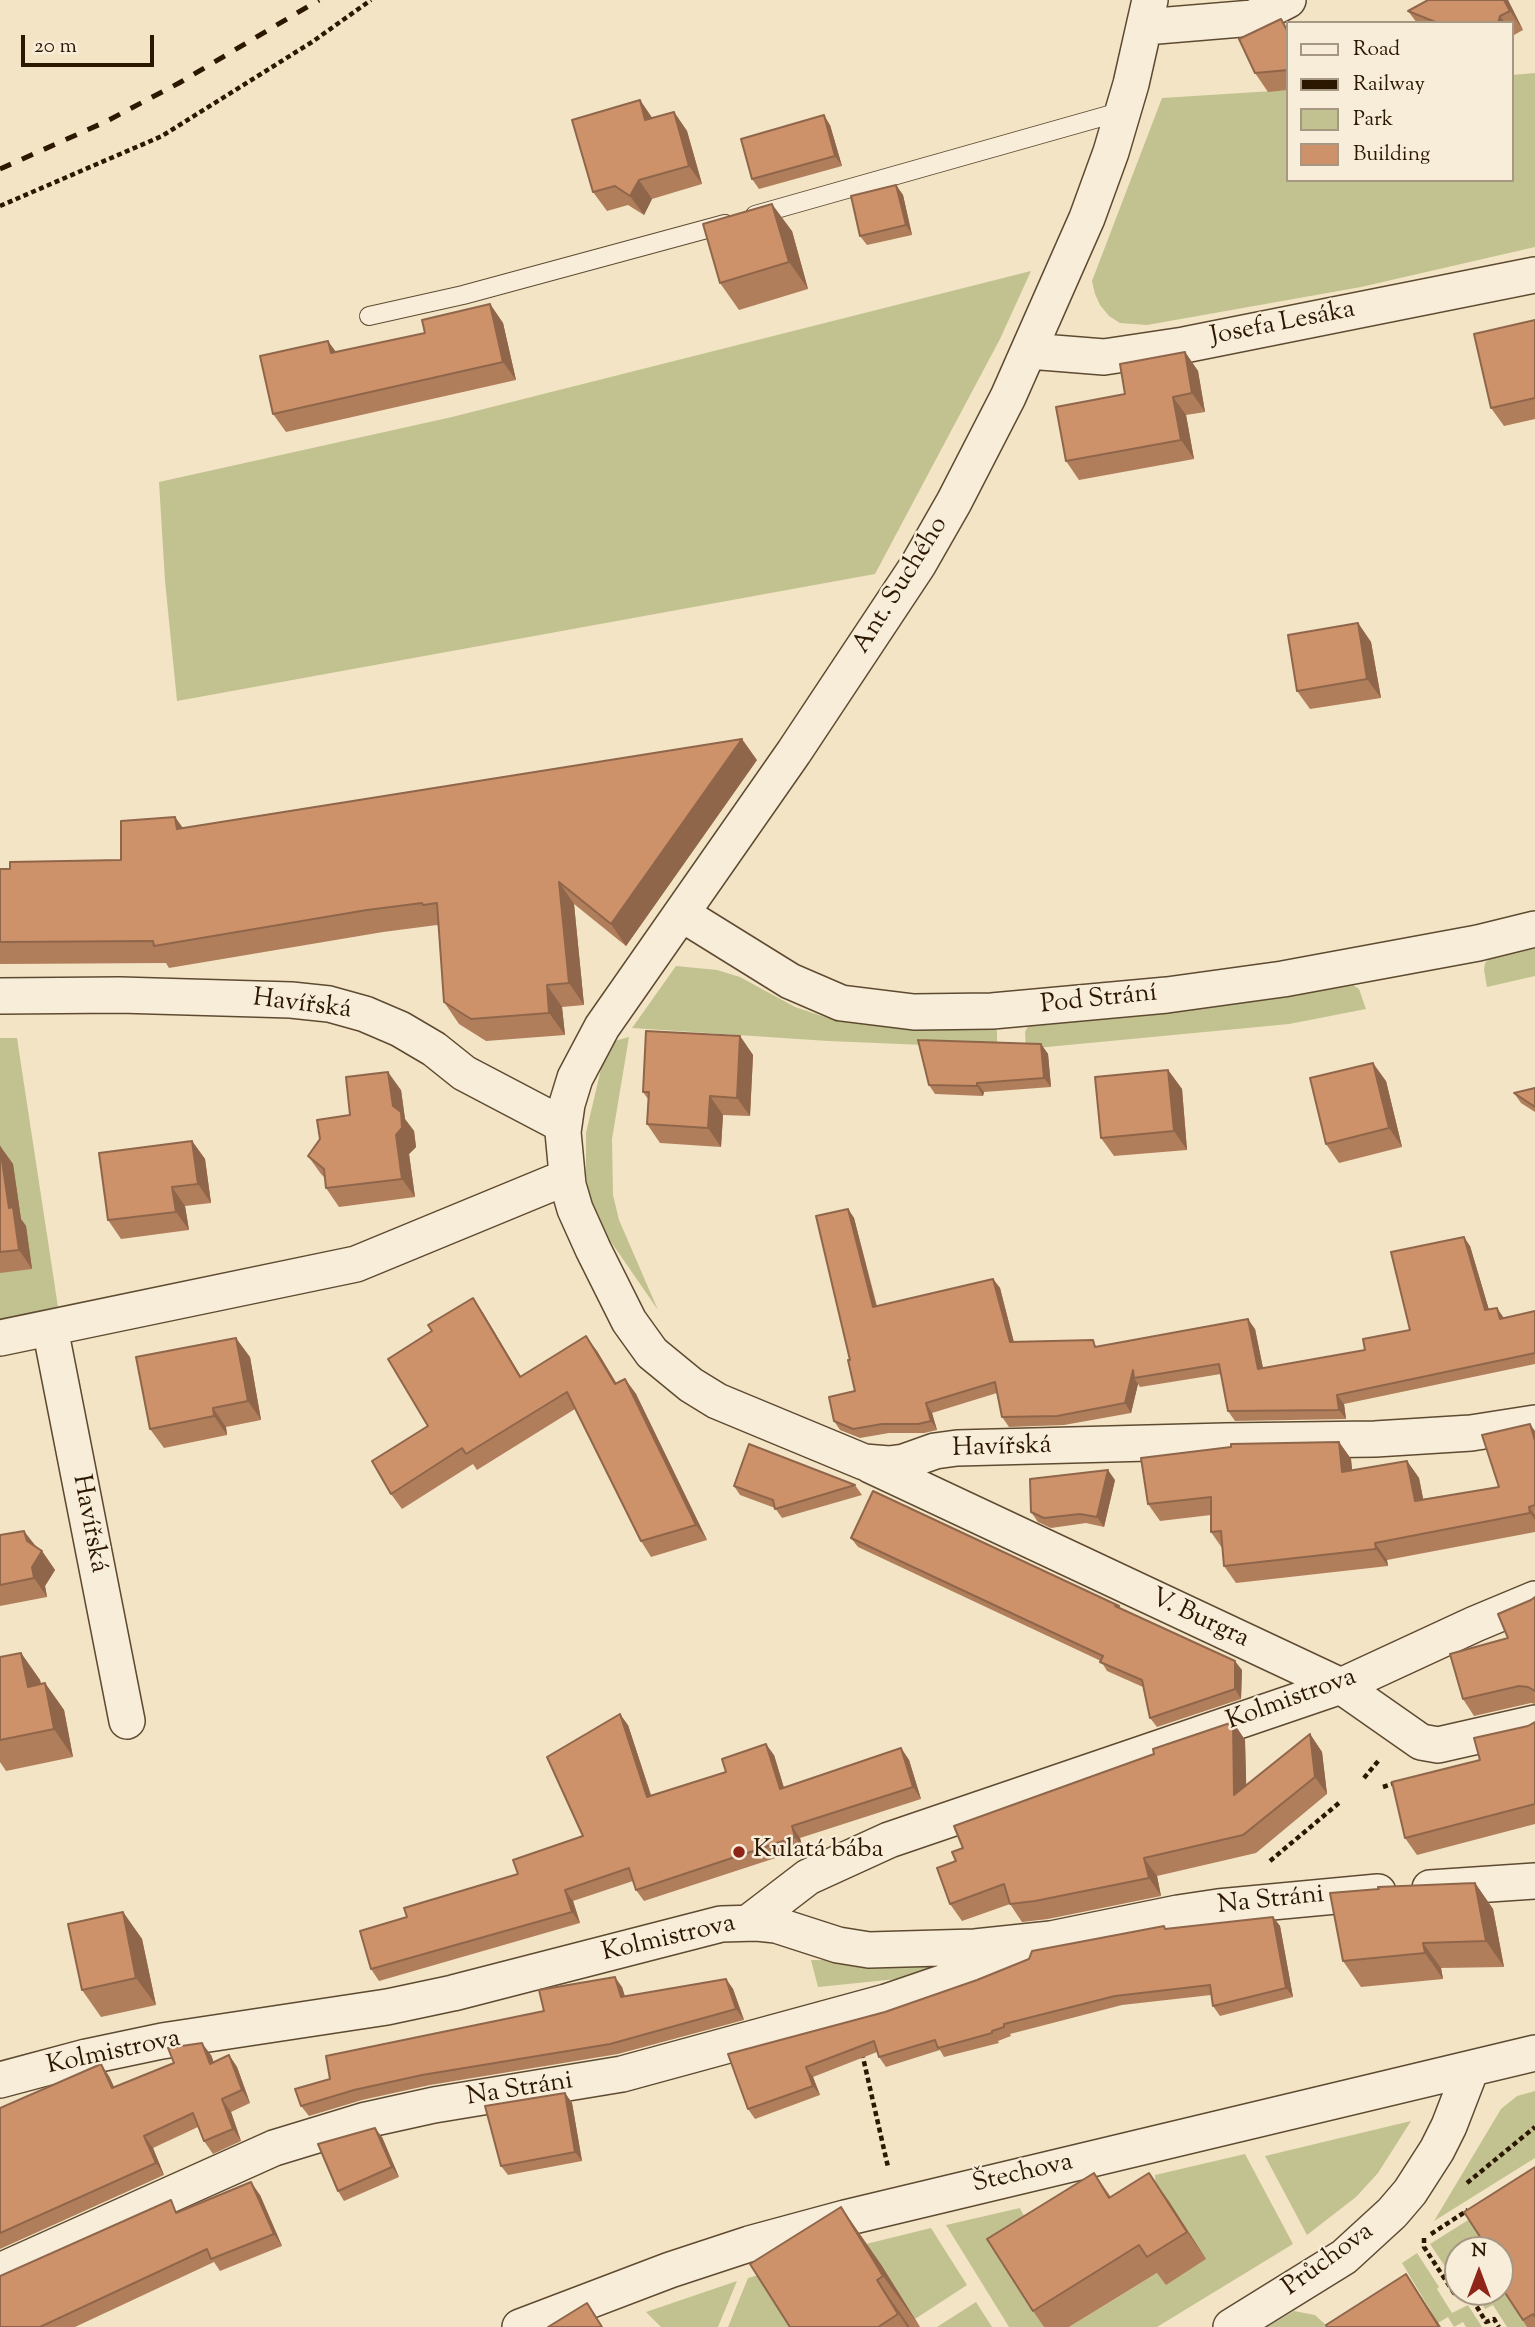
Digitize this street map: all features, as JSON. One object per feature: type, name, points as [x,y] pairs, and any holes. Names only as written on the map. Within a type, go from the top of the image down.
[{"type":"street","points":[[1147,13],[1253,18],[1288,0]]},
{"type":"street","name":"Ant. Suchého","points":[[563,1125],[575,1078],[602,1027],[794,752],[918,565],[954,502],[1029,351],[1087,218],[1123,111],[1147,13]]},
{"type":"street","name":"Josefa Lesáka","points":[[1029,351],[1104,357],[1184,345],[1535,275]]},
{"type":"street","name":"Pod Strání","points":[[682,914],[790,981],[841,1003],[914,1012],[992,1011],[1193,991],[1338,969],[1478,943],[1535,929]]},
{"type":"street","name":"Havířská","points":[[0,996],[291,1000],[329,1004],[365,1014],[400,1030],[434,1049],[464,1073],[563,1125],[567,1177],[575,1209],[629,1321],[652,1353],[691,1385],[717,1401],[864,1462],[904,1462],[935,1451],[957,1448],[1399,1438],[1471,1433],[1535,1423]]},
{"type":"street","points":[[0,1338],[356,1264],[567,1177]]},
{"type":"street","name":"Havířská","points":[[50,1328],[127,1721]]},
{"type":"street","name":"V. Burgra","points":[[864,1462],[1341,1686],[1421,1742],[1438,1745],[1535,1723]]},
{"type":"street","name":"Kolmistrova","points":[[0,2080],[86,2057],[162,2041],[387,2007],[453,1993],[722,1924],[748,1923],[808,1877],[890,1840],[1341,1686],[1535,1599]]},
{"type":"street","name":"Na Stráni","points":[[748,1923],[776,1925],[838,1945],[869,1950],[975,1947],[1051,1939],[1218,1907],[1337,1895],[1535,1881]]},
{"type":"street","name":"Na Stráni","points":[[0,2272],[274,2148],[366,2120],[434,2105],[622,2074],[852,2011],[977,1971],[1051,1939]]},
{"type":"street","name":"Štechova","points":[[520,2327],[670,2270],[749,2244],[845,2218],[1535,2053]]},
{"type":"street","name":"Průchova","points":[[1231,2327],[1344,2257],[1392,2213],[1410,2192],[1437,2150],[1471,2069]]},
{"type":"lane","points":[[369,316],[463,295],[684,236],[1123,111]]},
{"type":"path","points":[[0,206],[162,136],[312,42],[371,0]]},
{"type":"path","points":[[1383,1787],[1405,1779]]},
{"type":"path","points":[[1260,1869],[1339,1803]]},
{"type":"path","points":[[852,2011],[890,2176]]},
{"type":"path","points":[[1462,2187],[1535,2127]]},
{"type":"path","points":[[1424,2238],[1468,2210]]},
{"type":"path","points":[[1423,2230],[1424,2247],[1444,2278]]},
{"type":"path","points":[[1476,2306],[1486,2322],[1494,2319],[1499,2327]]},
{"type":"green space","points":[[1535,73],[1535,247],[1361,287],[1147,325],[1120,323],[1109,316],[1100,305],[1092,281],[1162,98],[1286,90],[1286,182],[1514,182],[1514,75]]},
{"type":"green space","points":[[1031,271],[1000,339],[875,574],[177,701],[165,581],[159,482],[452,417]]},
{"type":"green space","points":[[1535,947],[1535,976],[1487,987],[1484,970],[1485,963],[1490,958]]},
{"type":"green space","points":[[676,966],[717,970],[740,977],[795,1007],[837,1021],[893,1027],[993,1027],[997,1031],[997,1048],[828,1041],[632,1028]]},
{"type":"green space","points":[[1350,983],[1359,989],[1366,1009],[1289,1024],[1026,1049],[1025,1032],[1029,1024]]},
{"type":"green space","points":[[629,1037],[612,1139],[613,1195],[619,1220],[658,1310],[598,1223],[590,1200],[586,1175],[586,1133],[607,1043]]},
{"type":"green space","points":[[0,1038],[17,1038],[58,1307],[0,1319]]},
{"type":"green space","points":[[811,1960],[954,1961],[917,1977],[818,1987]]},
{"type":"green space","points":[[1535,2091],[1535,2158],[1434,2221],[1501,2109],[1517,2096]]},
{"type":"green space","points":[[1411,2121],[1378,2173],[1356,2197],[1307,2235],[1265,2156]]},
{"type":"green space","points":[[1245,2154],[1293,2244],[1157,2327],[1069,2327],[1159,2272],[1155,2175]]},
{"type":"green space","points":[[1535,2178],[1500,2236],[1444,2236],[1444,2265],[1430,2244]]},
{"type":"green space","points":[[1020,2208],[1025,2218],[1045,2327],[1009,2327],[946,2225]]},
{"type":"green space","points":[[931,2228],[967,2285],[915,2319],[882,2266],[793,2327],[728,2327],[748,2278]]},
{"type":"green space","points":[[1417,2253],[1439,2287],[1437,2289],[1444,2300],[1444,2306],[1448,2306],[1452,2313],[1469,2306],[1482,2327],[1466,2327],[1463,2322],[1454,2327],[1448,2317],[1438,2323],[1402,2263]]},
{"type":"green space","points":[[737,2281],[718,2327],[661,2327],[646,2312]]},
{"type":"green space","points":[[1514,2295],[1529,2327],[1507,2327],[1494,2306],[1514,2306]]},
{"type":"green space","points":[[976,2302],[992,2327],[937,2327]]},
{"type":"green space","points":[[1294,2311],[1315,2315],[1328,2327],[1267,2327]]},
{"type":"building","points":[[1428,0],[1504,0],[1510,11],[1500,16],[1499,21],[1433,21],[1408,11]]},
{"type":"building","points":[[1281,19],[1286,28],[1286,70],[1255,73],[1239,39]]},
{"type":"building","points":[[640,100],[645,120],[674,112],[689,166],[639,180],[630,196],[615,186],[593,192],[572,120]]},
{"type":"building","points":[[824,115],[835,156],[752,179],[741,139]]},
{"type":"building","points":[[896,185],[906,225],[860,236],[851,196]]},
{"type":"building","points":[[772,204],[789,262],[720,283],[703,224]]},
{"type":"building","points":[[490,304],[503,362],[273,414],[260,356],[328,341],[331,353],[425,333],[422,320]]},
{"type":"building","points":[[1535,320],[1535,398],[1491,408],[1474,334]]},
{"type":"building","points":[[1185,352],[1192,393],[1173,397],[1181,440],[1066,461],[1056,407],[1125,394],[1120,364]]},
{"type":"building","points":[[1358,623],[1367,679],[1297,691],[1288,635]]},
{"type":"building","points":[[742,739],[611,924],[559,882],[569,983],[547,985],[549,1013],[471,1019],[444,1002],[437,903],[367,910],[154,946],[153,941],[0,942],[0,869],[10,869],[10,862],[121,860],[121,821],[175,817],[177,829]]},
{"type":"building","points":[[646,1031],[740,1036],[737,1098],[710,1096],[708,1128],[647,1124],[649,1092],[643,1092]]},
{"type":"building","points":[[918,1040],[1041,1044],[1044,1078],[977,1083],[977,1086],[929,1085]]},
{"type":"building","points":[[1373,1063],[1389,1128],[1326,1144],[1310,1078]]},
{"type":"building","points":[[1168,1070],[1174,1131],[1101,1138],[1095,1077]]},
{"type":"building","points":[[388,1072],[393,1106],[401,1112],[402,1128],[396,1135],[402,1179],[326,1188],[324,1169],[308,1156],[320,1139],[317,1120],[350,1115],[346,1077]]},
{"type":"building","points":[[1535,1088],[1535,1107],[1514,1093]]},
{"type":"building","points":[[192,1141],[198,1184],[172,1187],[176,1212],[108,1220],[99,1153]]},
{"type":"building","points":[[0,1147],[9,1208],[13,1207],[19,1250],[0,1252]]},
{"type":"building","points":[[848,1209],[873,1307],[993,1279],[1010,1342],[1093,1340],[1095,1347],[1248,1319],[1258,1369],[1365,1350],[1363,1339],[1410,1330],[1391,1252],[1464,1237],[1485,1310],[1497,1308],[1500,1319],[1535,1311],[1535,1353],[1337,1395],[1339,1410],[1228,1411],[1219,1364],[1134,1378],[1133,1370],[1125,1403],[1057,1416],[1002,1417],[995,1382],[926,1403],[931,1421],[853,1429],[834,1421],[829,1397],[855,1391],[816,1216]]},
{"type":"building","points":[[473,1298],[520,1377],[586,1336],[615,1384],[625,1379],[696,1525],[641,1541],[567,1392],[466,1454],[462,1448],[391,1494],[372,1461],[428,1426],[388,1359],[432,1331],[428,1325]]},
{"type":"building","points":[[236,1338],[248,1401],[213,1408],[214,1416],[150,1429],[136,1357]]},
{"type":"building","points":[[1530,1424],[1535,1441],[1535,1505],[1529,1507],[1530,1513],[1375,1543],[1376,1549],[1224,1566],[1221,1531],[1211,1532],[1211,1497],[1148,1504],[1141,1458],[1231,1447],[1231,1444],[1339,1442],[1342,1472],[1407,1461],[1415,1501],[1499,1487],[1482,1435]]},
{"type":"building","points":[[749,1444],[855,1485],[775,1509],[773,1500],[734,1486]]},
{"type":"building","points":[[1108,1470],[1097,1517],[1080,1514],[1044,1518],[1031,1512],[1030,1479]]},
{"type":"building","points":[[873,1491],[1235,1661],[1235,1689],[1150,1718],[1142,1680],[1100,1662],[1103,1656],[851,1538]]},
{"type":"building","points":[[24,1531],[27,1541],[42,1551],[32,1567],[34,1578],[0,1585],[0,1535]]},
{"type":"building","points":[[1535,1597],[1535,1691],[1519,1686],[1463,1699],[1450,1654],[1508,1638],[1498,1614]]},
{"type":"building","points":[[21,1653],[28,1687],[45,1683],[54,1729],[0,1740],[0,1657]]},
{"type":"building","points":[[620,1714],[647,1797],[726,1772],[722,1759],[766,1744],[780,1789],[901,1748],[913,1787],[792,1826],[795,1837],[636,1890],[629,1868],[565,1890],[572,1912],[371,1969],[360,1931],[407,1917],[404,1908],[518,1874],[513,1860],[583,1836],[547,1757]]},
{"type":"building","points":[[1233,1722],[1234,1795],[1310,1734],[1315,1777],[1243,1835],[1144,1858],[1149,1878],[1010,1904],[1004,1884],[950,1904],[937,1868],[956,1861],[952,1852],[963,1848],[954,1826],[1154,1754],[1153,1749]]},
{"type":"building","points":[[1535,1722],[1535,1804],[1405,1838],[1392,1782],[1480,1760],[1474,1738]]},
{"type":"building","points":[[1475,1883],[1486,1941],[1423,1943],[1425,1953],[1343,1961],[1330,1893],[1379,1889],[1378,1887]]},
{"type":"building","points":[[123,1912],[136,1978],[82,1990],[68,1924]]},
{"type":"building","points":[[1273,1917],[1286,1988],[1213,2006],[1210,1985],[1115,1996],[1004,2024],[1004,2027],[992,2033],[938,2048],[935,2040],[879,2057],[874,2041],[806,2067],[813,2086],[748,2109],[728,2054],[885,2012],[1029,1959],[1032,1951],[1164,1926],[1165,1929]]},
{"type":"building","points":[[615,1977],[621,1997],[726,1979],[736,2009],[610,2044],[422,2075],[354,2090],[301,2106],[295,2089],[330,2079],[326,2056],[544,2011],[539,1990]]},
{"type":"building","points":[[202,2043],[210,2064],[229,2055],[242,2090],[222,2099],[233,2129],[204,2141],[193,2113],[144,2136],[156,2163],[0,2233],[0,2108],[101,2064],[112,2088],[174,2063],[168,2048]]},
{"type":"building","points":[[565,2093],[575,2152],[501,2166],[485,2106]]},
{"type":"building","points":[[375,2128],[392,2167],[338,2191],[318,2144]]},
{"type":"building","points":[[1535,2167],[1535,2317],[1533,2314],[1523,2320],[1514,2306],[1514,2236],[1480,2236],[1464,2212]]},
{"type":"building","points":[[1094,2173],[1109,2198],[1149,2173],[1187,2232],[1147,2257],[1139,2245],[1033,2311],[987,2239]]},
{"type":"building","points":[[251,2182],[274,2234],[211,2259],[207,2249],[40,2327],[0,2327],[0,2276],[171,2200],[176,2213]]},
{"type":"building","points":[[841,2207],[883,2276],[877,2280],[898,2314],[878,2327],[790,2327],[750,2264]]},
{"type":"building","points":[[1406,2274],[1439,2327],[1327,2327],[1326,2325]]},
{"type":"building","points":[[587,2303],[602,2327],[548,2327]]},
{"type":"railway","points":[[0,169],[105,122],[179,83],[319,0]]},
{"type":"place","name":"Kulatá bába","points":[[739,1852]]}]
